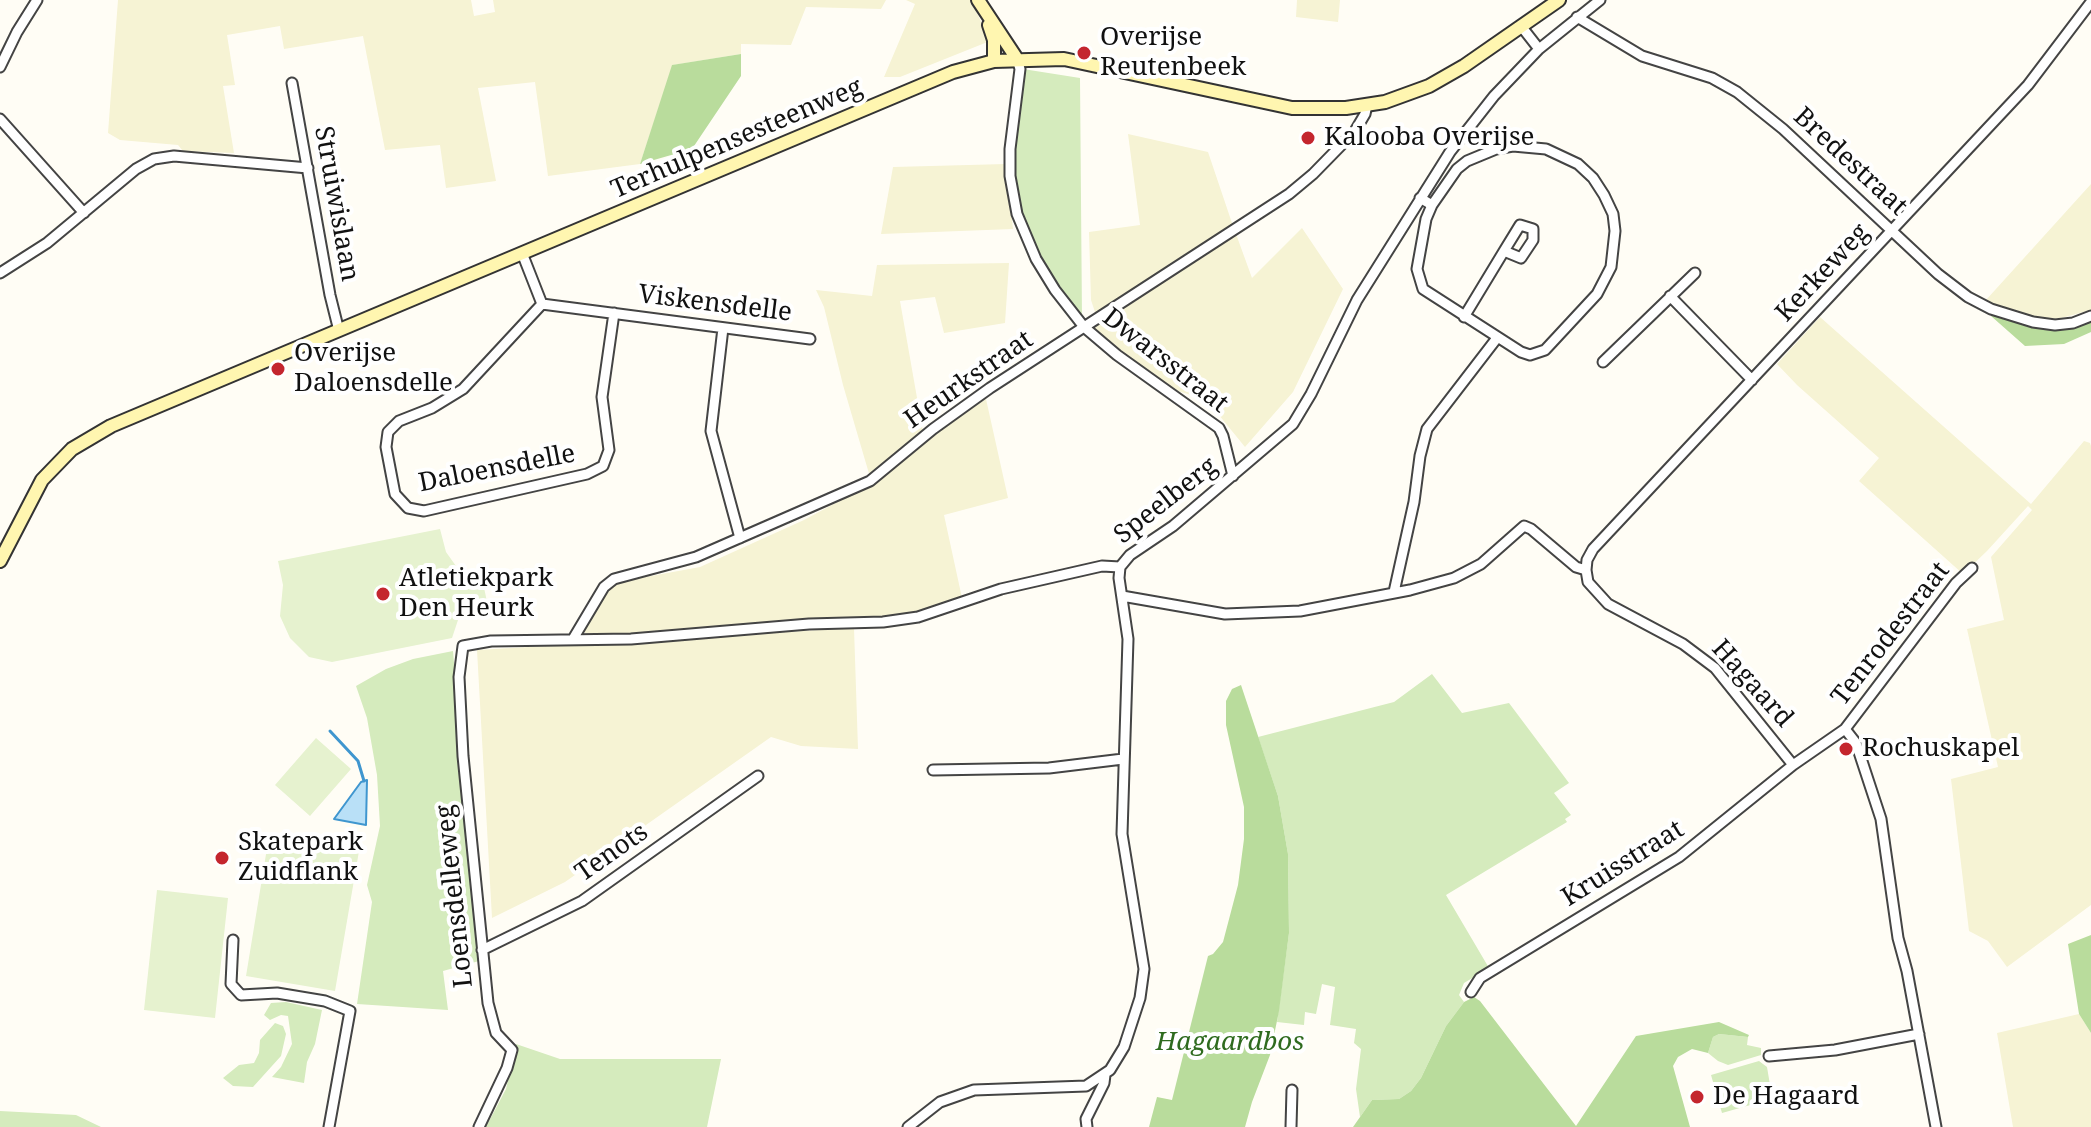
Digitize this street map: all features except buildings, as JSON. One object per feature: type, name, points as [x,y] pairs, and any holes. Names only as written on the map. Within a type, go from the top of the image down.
[{"type":"main road","points":[[978,0],[1017,59]]},
{"type":"main road","name":"Terhulpensesteenweg","points":[[0,561],[42,480],[72,449],[111,426],[953,72],[994,61],[1046,58],[1092,63],[1292,108],[1320,110],[1367,105],[1429,86],[1464,66],[1559,0]]},
{"type":"main road","points":[[986,14],[994,40],[994,61]]},
{"type":"street","points":[[0,67],[37,0]]},
{"type":"street","name":"Speelberg","points":[[463,646],[477,642],[631,639],[809,624],[883,622],[918,617],[1001,589],[1102,566],[1120,567],[1130,555],[1173,526],[1280,437],[1302,410],[1357,300],[1450,152],[1494,96],[1539,49],[1600,0]]},
{"type":"street","name":"Kerkeweg","points":[[1586,570],[1593,549],[2028,85],[2091,2]]},
{"type":"street","name":"Bredestraat","points":[[1577,17],[1642,56],[1712,78],[1737,92],[1783,129],[1952,287],[1991,309],[2033,322],[2055,325],[2073,323],[2091,316]]},
{"type":"street","points":[[1521,26],[1539,49]]},
{"type":"street","name":"Dwarsstraat","points":[[1017,59],[1020,69],[1010,164],[1013,201],[1036,259],[1084,327],[1117,355],[1213,422],[1223,436],[1233,476]]},
{"type":"street","name":"Struiwislaan","points":[[292,83],[339,331]]},
{"type":"street","name":"Heurkstraat","points":[[573,639],[586,614],[611,580],[683,561],[870,481],[933,429],[1289,194],[1344,143],[1361,123],[1367,105]]},
{"type":"street","points":[[0,119],[84,213]]},
{"type":"street","points":[[1529,147],[1546,149],[1578,164],[1593,178],[1604,195],[1613,214],[1615,250],[1605,282],[1540,353],[1530,355],[1521,352],[1423,289],[1417,269],[1423,234],[1439,193],[1467,161],[1496,149],[1529,147]]},
{"type":"street","points":[[0,273],[47,243],[136,169],[154,159],[174,156],[308,168]]},
{"type":"street","points":[[1428,186],[1439,193]]},
{"type":"street","points":[[1420,198],[1432,205]]},
{"type":"street","points":[[1464,317],[1504,251]]},
{"type":"street","points":[[522,253],[542,304],[614,313]]},
{"type":"street","points":[[1603,362],[1695,273]]},
{"type":"street","points":[[1670,296],[1752,380]]},
{"type":"street","name":"Daloensdelle","points":[[542,304],[463,389],[432,408],[399,421],[388,432],[386,447],[395,494],[408,508],[424,511],[587,474],[603,466],[609,450],[602,397],[614,313]]},
{"type":"street","name":"Viskensdelle","points":[[614,313],[810,339]]},
{"type":"street","points":[[723,328],[711,431],[740,538]]},
{"type":"street","points":[[1394,592],[1427,429],[1497,338]]},
{"type":"street","name":"Hagaard","points":[[1122,596],[1237,614],[1300,611],[1442,582],[1467,572],[1493,555],[1518,528],[1524,526],[1576,567],[1586,570],[1588,582],[1608,604],[1683,644],[1715,668],[1793,765],[1845,729]]},
{"type":"street","points":[[908,1127],[940,1102],[974,1090],[1081,1088],[1105,1075],[1117,1061],[1130,1030],[1140,998],[1144,969],[1122,834],[1128,639],[1120,567]]},
{"type":"street","name":"Tenrodestraat","points":[[1845,729],[1956,583],[1972,568]]},
{"type":"street","name":"Loensdelleweg","points":[[463,646],[459,677],[463,756],[488,1003],[500,1040],[512,1050],[507,1068],[479,1127]]},
{"type":"street","points":[[1845,729],[1856,743],[1881,819],[1898,938],[1936,1127]]},
{"type":"street","points":[[933,770],[1049,768],[1123,759]]},
{"type":"street","name":"Kruisstraat","points":[[1471,992],[1480,978],[1679,857],[1793,765]]},
{"type":"street","name":"Tenots","points":[[482,950],[582,901],[758,776]]},
{"type":"street","points":[[233,940],[231,984],[241,995],[277,993],[325,1001],[350,1011],[329,1127]]},
{"type":"street","points":[[1769,1056],[1835,1050],[1919,1034]]},
{"type":"street","points":[[1087,1127],[1086,1119],[1105,1075]]},
{"type":"street","points":[[1291,1127],[1292,1090]]},
{"type":"shaded area","points":[[118,0],[471,0],[474,16],[495,12],[493,0],[886,0],[881,9],[806,7],[791,45],[741,44],[741,54],[673,65],[640,164],[548,176],[535,82],[478,88],[496,181],[446,188],[440,145],[385,150],[363,36],[284,49],[280,26],[227,35],[235,85],[223,86],[234,153],[183,151],[178,145],[120,140],[108,133]]},
{"type":"shaded area","points":[[906,0],[971,0],[990,41],[900,77],[884,77],[915,4]]},
{"type":"shaded area","points":[[1297,0],[1340,0],[1338,22],[1296,17]]},
{"type":"shaded area","points":[[1128,134],[1208,152],[1233,226],[1096,315],[1091,300],[1089,232],[1140,225]]},
{"type":"shaded area","points":[[1006,164],[1013,229],[881,234],[893,167]]},
{"type":"shaded area","points":[[2091,184],[2091,310],[2054,320],[2032,318],[1986,300]]},
{"type":"shaded area","points":[[1302,228],[1343,289],[1293,392],[1245,447],[1210,404],[1171,389],[1113,349],[1092,328],[1236,234],[1252,278]]},
{"type":"shaded area","points":[[1009,263],[1005,323],[944,333],[935,297],[900,301],[923,432],[870,477],[824,307],[816,290],[872,296],[877,265]]},
{"type":"shaded area","points":[[1820,317],[2031,504],[2084,441],[2091,446],[2091,905],[2007,967],[1988,941],[1969,931],[1951,779],[1998,767],[1967,629],[2004,620],[1991,557],[2032,510],[2028,506],[1963,574],[1859,481],[1879,458],[1777,364]]},
{"type":"shaded area","points":[[986,399],[1008,498],[944,515],[962,598],[910,614],[869,618],[632,634],[585,633],[585,626],[609,588],[624,581],[700,567],[804,520],[884,477],[936,432]]},
{"type":"shaded area","points":[[854,628],[858,749],[801,746],[771,737],[565,882],[492,918],[477,650]]},
{"type":"shaded area","points":[[2079,1014],[2091,1033],[2091,1127],[2013,1127],[1997,1033]]},
{"type":"green space","points":[[741,54],[741,76],[692,149],[640,164],[672,65]]},
{"type":"green space","points":[[1023,69],[1080,78],[1082,320],[1054,285],[1023,224],[1014,189],[1013,150]]},
{"type":"green space","points":[[1997,314],[2034,325],[2091,318],[2091,332],[2064,344],[2025,346],[1991,316]]},
{"type":"green space","name":"Atletiekpark Den Heurk","points":[[440,529],[446,552],[461,578],[487,573],[488,581],[483,583],[489,611],[458,620],[452,638],[332,662],[309,657],[290,638],[280,616],[283,585],[278,561]]},
{"type":"green space","points":[[453,651],[479,961],[443,971],[448,1010],[357,1004],[372,902],[367,885],[380,826],[377,775],[367,718],[356,686],[386,669],[413,659]]},
{"type":"green space","points":[[1432,674],[1462,713],[1509,703],[1569,783],[1554,793],[1571,815],[1565,819],[1567,822],[1446,895],[1489,968],[1464,983],[1459,995],[1464,1002],[1446,1026],[1421,1078],[1411,1091],[1399,1099],[1372,1100],[1360,1117],[1356,1089],[1361,1049],[1354,1043],[1356,1029],[1330,1025],[1335,987],[1322,984],[1316,1014],[1305,1012],[1304,1025],[1277,1022],[1289,933],[1288,854],[1278,796],[1258,737],[1394,702]]},
{"type":"green space","name":"Hagaardbos","points":[[1241,685],[1278,796],[1288,854],[1289,933],[1270,1055],[1245,1127],[1149,1127],[1157,1097],[1172,1100],[1208,956],[1223,942],[1238,885],[1244,839],[1244,807],[1226,725],[1226,701],[1232,689]]},
{"type":"green space","points":[[316,738],[351,769],[310,816],[275,785]]},
{"type":"green space","points":[[269,836],[359,851],[335,991],[246,976]]},
{"type":"green space","points":[[157,890],[228,898],[215,1018],[144,1010]]},
{"type":"green space","points":[[2091,935],[2091,1033],[2079,1014],[2068,944]]},
{"type":"green space","points":[[1474,997],[1576,1126],[1636,1036],[1719,1022],[1749,1035],[1719,1034],[1713,1037],[1708,1053],[1692,1049],[1678,1057],[1673,1066],[1690,1127],[1353,1127],[1372,1100],[1399,1099],[1411,1091],[1421,1078],[1446,1026],[1464,1002]]},
{"type":"green space","points":[[286,1002],[322,1010],[304,1083],[272,1077],[281,1067],[292,1044],[288,1016],[281,1015],[270,1020],[264,1015],[271,1003]]},
{"type":"green space","points":[[275,1023],[283,1026],[286,1034],[281,1056],[253,1087],[233,1086],[223,1078],[239,1065],[254,1063],[260,1040]]},
{"type":"green space","points":[[1719,1034],[1748,1037],[1747,1045],[1761,1048],[1761,1055],[1728,1065],[1718,1061],[1708,1053],[1713,1037]]},
{"type":"green space","points":[[516,1044],[560,1059],[721,1059],[707,1127],[486,1127],[506,1089]]},
{"type":"green space","points":[[1759,1061],[1767,1067],[1770,1085],[1766,1094],[1760,1097],[1761,1102],[1722,1113],[1711,1075]]},
{"type":"green space","points":[[0,1111],[76,1115],[101,1127],[0,1127]]},
{"type":"water","points":[[367,780],[366,825],[334,819],[361,782]]},
{"type":"waterway","points":[[330,731],[358,761],[364,781]]},
{"type":"place","name":"Overijse Reutenbeek","points":[[1084,53]]},
{"type":"place","name":"Kalooba Overijse","points":[[1308,138]]},
{"type":"place","name":"Overijse Daloensdelle","points":[[278,369]]},
{"type":"place","name":"Atletiekpark Den Heurk","points":[[383,594]]},
{"type":"place","name":"Rochuskapel","points":[[1846,749]]},
{"type":"place","name":"Skatepark Zuidflank","points":[[222,858]]},
{"type":"place","name":"De Hagaard","points":[[1697,1097]]}]
